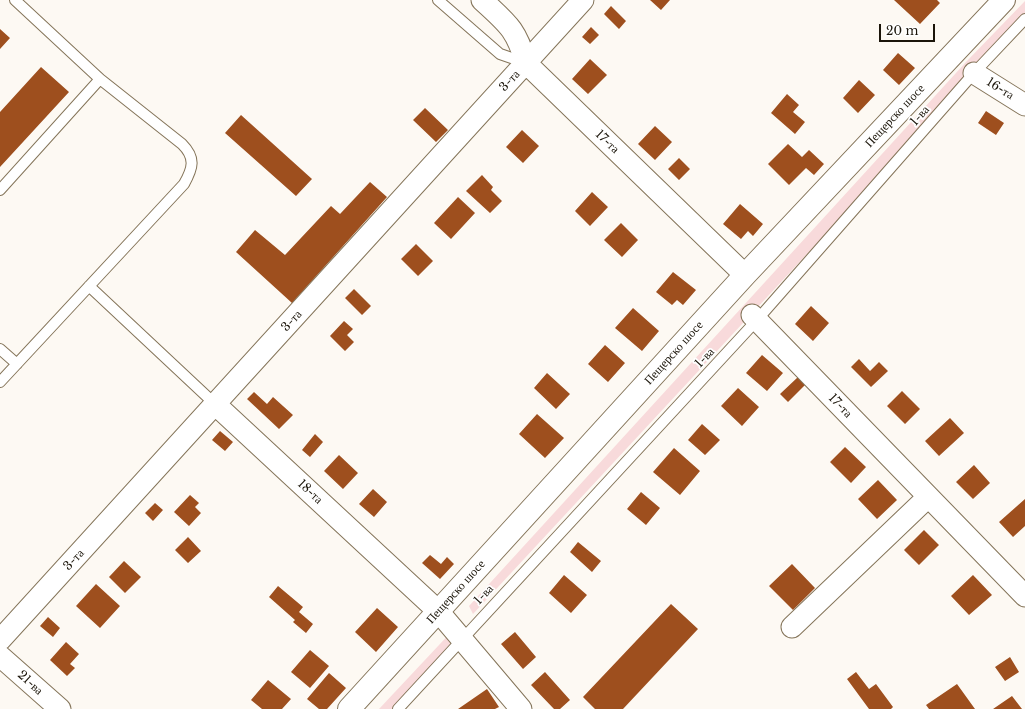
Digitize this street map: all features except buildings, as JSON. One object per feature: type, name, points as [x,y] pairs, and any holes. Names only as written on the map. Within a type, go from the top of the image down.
[{"type":"main road","name":"Пещерско шосе","points":[[349,709],[745,275],[1004,0]]},
{"type":"street","name":"17-та","points":[[482,0],[508,24],[516,35],[526,63],[745,275]]},
{"type":"street","name":"3-та","points":[[0,640],[216,405],[583,0]]},
{"type":"street","name":"16-та","points":[[974,73],[1025,105]]},
{"type":"street","name":"17-та","points":[[755,317],[1025,596]]},
{"type":"street","name":"18-та","points":[[216,405],[438,611],[521,709]]},
{"type":"street","points":[[792,627],[928,497]]},
{"type":"street","name":"21-ва","points":[[0,656],[60,709]]},
{"type":"lane","points":[[0,382],[184,184],[192,163],[190,152],[182,144],[100,79],[16,0]]},
{"type":"lane","points":[[438,0],[500,54],[526,63]]},
{"type":"lane","name":"1-ва","points":[[398,709],[755,317],[974,73],[1025,19]]},
{"type":"lane","points":[[0,190],[100,79]]},
{"type":"lane","name":"18-та","points":[[89,286],[216,405]]},
{"type":"lane","points":[[0,349],[17,364]]},
{"type":"shaded area","points":[[1025,1],[1025,19],[473,614],[469,606],[966,62]]},
{"type":"shaded area","points":[[454,629],[462,638],[392,709],[379,709]]}]
